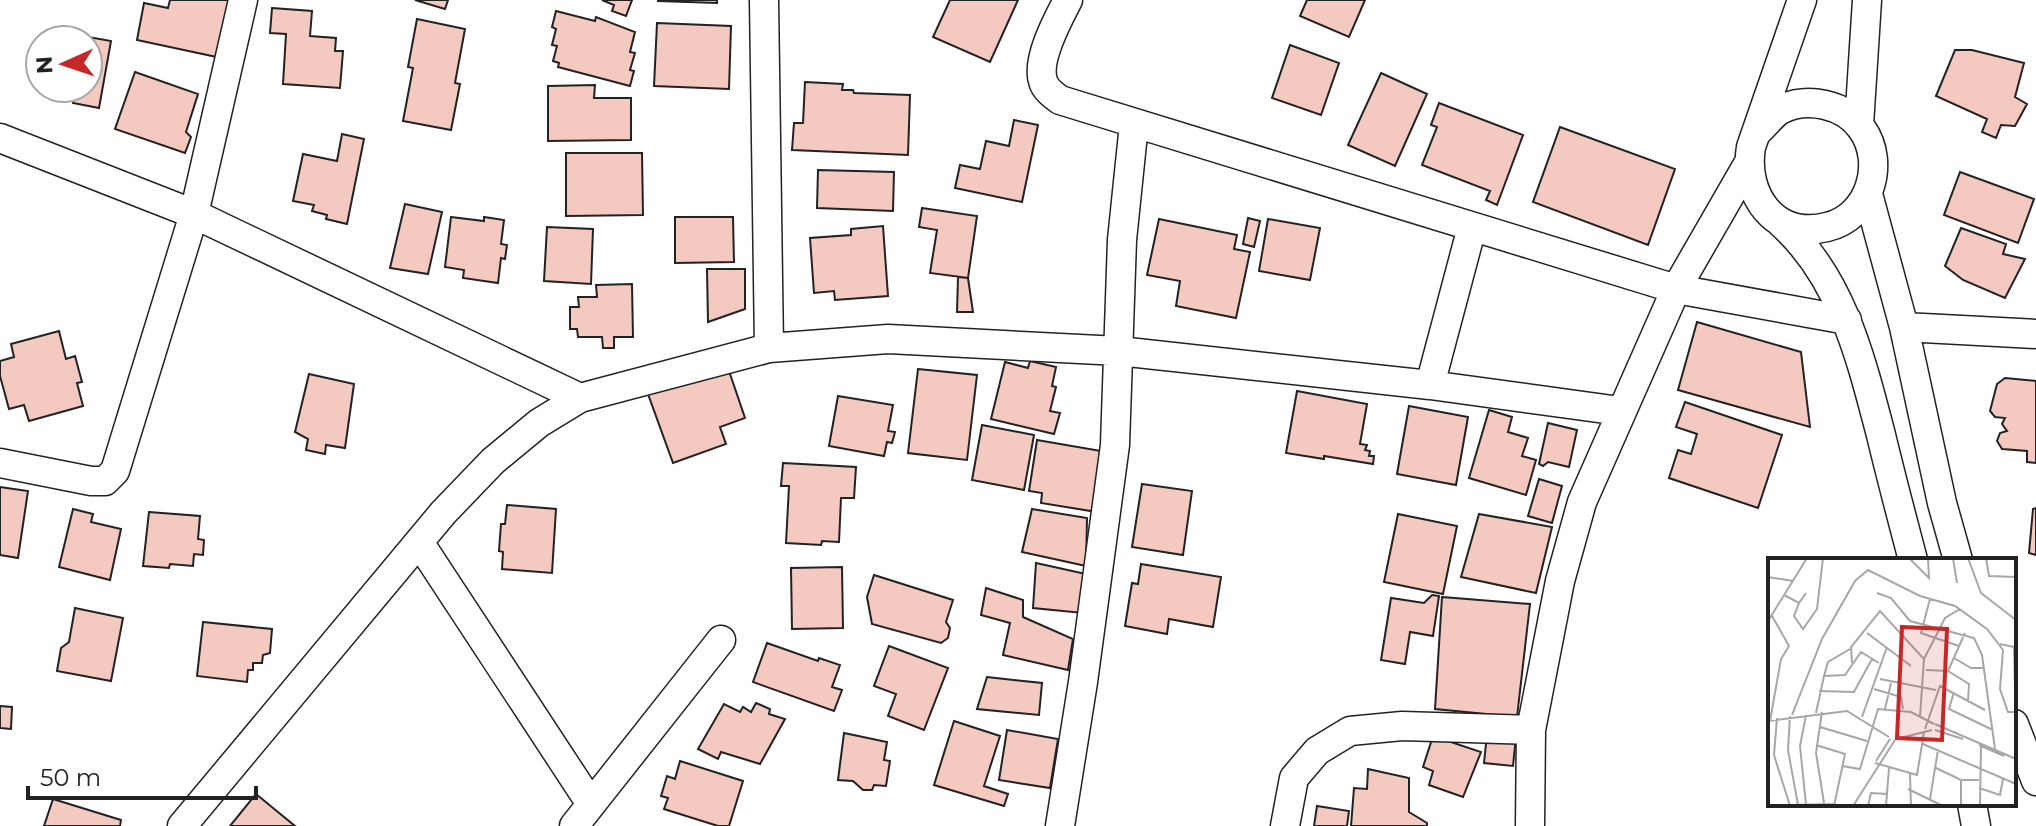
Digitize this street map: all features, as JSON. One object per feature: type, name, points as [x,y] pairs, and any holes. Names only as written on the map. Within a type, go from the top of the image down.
[{"type":"street","points":[[0,463],[91,481],[105,481],[115,471],[194,214],[243,0]]},
{"type":"street","points":[[764,0],[769,348]]},
{"type":"street","points":[[1068,0],[1053,29],[1043,63],[1043,83],[1060,100],[1676,289],[1847,320]]},
{"type":"street","points":[[1802,0],[1751,147],[1748,164],[1751,185],[1761,204],[1796,236],[1813,258],[1847,320],[1912,558]]},
{"type":"street","points":[[1859,125],[1867,0]]},
{"type":"street","points":[[1758,131],[1779,111],[1807,102],[1836,107],[1859,125],[1869,140],[1874,158],[1874,176],[1868,194],[1851,215],[1828,227],[1802,228],[1777,219]]},
{"type":"street","points":[[1060,826],[1115,445],[1122,240],[1134,124]]},
{"type":"street","points":[[0,138],[194,214],[580,398]]},
{"type":"street","points":[[1530,826],[1531,730],[1560,581],[1582,502],[1676,289],[1748,164]]},
{"type":"street","points":[[1868,194],[1904,327],[1942,503],[1957,558]]},
{"type":"street","points":[[1430,385],[1472,227]]},
{"type":"street","points":[[1904,327],[2036,334]]},
{"type":"street","points":[[182,826],[443,513],[493,461],[539,423],[580,398],[769,348],[888,339],[1119,351],[1430,385],[1620,411]]},
{"type":"street","points":[[419,542],[583,815],[721,640]]},
{"type":"street","points":[[1285,826],[1294,778],[1317,751],[1350,731],[1402,726],[1531,730]]},
{"type":"street","points":[[2016,729],[2036,781]]},
{"type":"street","points":[[1972,806],[1976,826]]},
{"type":"building","points":[[170,0],[238,0],[226,59],[137,40],[144,3],[168,8]]},
{"type":"building","points":[[415,0],[448,0],[445,9]]},
{"type":"building","points":[[602,0],[632,0],[626,16],[612,11],[614,5]]},
{"type":"building","points":[[717,0],[717,3],[658,1]]},
{"type":"building","points":[[950,0],[1018,0],[990,62],[933,37]]},
{"type":"building","points":[[1307,0],[1365,0],[1349,37],[1300,16]]},
{"type":"building","points":[[272,8],[312,11],[310,36],[336,38],[335,51],[343,51],[340,88],[283,84],[286,34],[270,33]]},
{"type":"building","points":[[556,11],[595,21],[596,17],[635,32],[630,52],[635,53],[630,86],[558,67],[559,63],[553,61],[557,46],[552,45]]},
{"type":"building","points":[[417,19],[465,29],[455,83],[460,84],[451,130],[403,121],[413,68],[408,67]]},
{"type":"building","points":[[657,23],[731,26],[729,89],[654,86]]},
{"type":"building","points":[[104,40],[111,41],[104,80]]},
{"type":"building","points":[[1290,45],[1339,63],[1321,115],[1272,98]]},
{"type":"building","points":[[1955,50],[1972,50],[2024,63],[2015,97],[2027,104],[2015,126],[2001,125],[1996,138],[1982,132],[1987,119],[1936,96]]},
{"type":"building","points":[[135,72],[198,94],[186,132],[191,137],[185,153],[115,129]]},
{"type":"building","points":[[1381,73],[1427,94],[1395,166],[1348,145]]},
{"type":"building","points":[[805,82],[843,84],[842,90],[853,90],[854,93],[910,95],[908,155],[792,150],[794,123],[803,123]]},
{"type":"building","points":[[595,85],[594,98],[631,98],[631,140],[548,141],[548,86]]},
{"type":"building","points":[[1439,103],[1523,135],[1497,205],[1486,200],[1490,191],[1422,165],[1437,127],[1431,125]]},
{"type":"building","points":[[78,104],[100,104],[99,108]]},
{"type":"building","points":[[1014,120],[1038,125],[1022,202],[955,188],[960,165],[980,169],[986,141],[1009,146]]},
{"type":"building","points":[[1560,127],[1675,169],[1648,245],[1533,202]]},
{"type":"building","points":[[342,134],[364,139],[347,224],[326,219],[327,215],[312,211],[314,205],[293,201],[303,154],[337,161]]},
{"type":"building","points":[[566,153],[642,153],[643,215],[566,216]]},
{"type":"building","points":[[818,170],[894,172],[893,211],[817,208]]},
{"type":"building","points":[[1960,172],[2034,199],[2018,243],[1944,215]]},
{"type":"building","points":[[405,204],[442,212],[428,274],[390,268]]},
{"type":"building","points":[[922,208],[977,216],[968,278],[930,273],[937,230],[919,227]]},
{"type":"building","points":[[451,217],[504,220],[501,244],[507,245],[505,259],[501,258],[498,283],[463,278],[464,270],[445,267]]},
{"type":"building","points":[[675,217],[733,217],[734,262],[675,263]]},
{"type":"building","points":[[1248,218],[1260,221],[1254,247],[1243,244]]},
{"type":"building","points":[[1159,219],[1237,235],[1234,249],[1250,252],[1236,318],[1176,306],[1180,281],[1147,275]]},
{"type":"building","points":[[1268,219],[1320,228],[1310,280],[1259,271]]},
{"type":"building","points":[[883,226],[888,296],[835,300],[834,291],[814,293],[810,238],[851,235],[851,229]]},
{"type":"building","points":[[547,227],[593,229],[591,284],[544,281]]},
{"type":"building","points":[[1961,228],[2006,244],[2003,254],[2025,259],[2005,298],[1963,280],[1945,266]]},
{"type":"building","points":[[707,269],[745,269],[745,309],[708,322]]},
{"type":"building","points":[[958,277],[968,278],[973,312],[957,312]]},
{"type":"building","points":[[632,284],[633,337],[614,337],[614,348],[603,348],[602,337],[578,337],[577,329],[570,329],[570,307],[579,307],[578,297],[597,297],[596,285]]},
{"type":"building","points":[[1697,322],[1801,352],[1810,427],[1678,390]]},
{"type":"building","points":[[59,331],[66,359],[75,356],[82,382],[77,383],[83,406],[29,421],[24,405],[9,409],[0,376],[0,361],[14,357],[11,344]]},
{"type":"building","points":[[1030,361],[1056,367],[1052,386],[1056,387],[1050,411],[1060,413],[1054,434],[991,419],[1005,362],[1028,368]]},
{"type":"building","points":[[727,365],[745,418],[720,427],[726,444],[673,463],[648,394]]},
{"type":"building","points":[[918,369],[977,375],[967,460],[908,453]]},
{"type":"building","points":[[309,374],[354,384],[345,448],[326,445],[325,454],[306,450],[308,439],[295,432]]},
{"type":"building","points":[[2005,378],[2036,381],[2036,463],[2027,462],[2027,451],[2002,449],[1997,441],[2000,433],[2007,431],[2002,424],[2005,418],[1995,417],[1990,411],[1997,384]]},
{"type":"building","points":[[1297,391],[1367,404],[1360,444],[1367,445],[1365,450],[1370,451],[1369,456],[1374,456],[1373,464],[1286,453]]},
{"type":"building","points":[[838,396],[893,405],[888,431],[895,432],[892,443],[887,442],[884,456],[829,446]]},
{"type":"building","points":[[1685,402],[1782,435],[1758,508],[1669,478],[1678,450],[1691,454],[1697,434],[1676,427]]},
{"type":"building","points":[[1409,406],[1468,417],[1456,485],[1397,474]]},
{"type":"building","points":[[1489,410],[1512,417],[1508,432],[1528,438],[1522,456],[1536,460],[1526,495],[1469,478]]},
{"type":"building","points":[[1548,423],[1577,430],[1569,467],[1548,462],[1543,466],[1539,464]]},
{"type":"building","points":[[982,425],[1034,435],[1024,490],[972,480]]},
{"type":"building","points":[[1037,440],[1107,452],[1097,512],[1041,503],[1042,493],[1029,491]]},
{"type":"building","points":[[783,463],[856,467],[854,498],[841,498],[839,542],[822,541],[821,545],[786,543],[789,486],[781,486]]},
{"type":"building","points":[[1539,479],[1562,486],[1552,523],[1528,516]]},
{"type":"building","points":[[1142,484],[1192,491],[1183,555],[1132,547]]},
{"type":"building","points":[[0,487],[28,491],[18,558],[0,555]]},
{"type":"building","points":[[507,505],[556,509],[552,573],[502,569],[503,552],[499,551],[501,524],[505,524]]},
{"type":"building","points":[[2036,508],[2036,555],[2029,553],[2033,509]]},
{"type":"building","points":[[73,509],[93,514],[91,522],[121,529],[110,580],[59,567]]},
{"type":"building","points":[[1032,509],[1087,518],[1086,566],[1022,552]]},
{"type":"building","points":[[149,512],[200,516],[198,539],[204,540],[203,555],[194,554],[193,566],[143,566]]},
{"type":"building","points":[[1398,514],[1457,526],[1443,594],[1384,582]]},
{"type":"building","points":[[1479,514],[1552,527],[1536,593],[1461,577]]},
{"type":"building","points":[[1036,563],[1086,574],[1083,613],[1033,608]]},
{"type":"building","points":[[1141,564],[1221,577],[1213,627],[1169,619],[1167,634],[1125,626],[1132,583],[1138,584]]},
{"type":"building","points":[[842,567],[843,628],[792,629],[791,568]]},
{"type":"building","points":[[874,575],[953,600],[946,622],[950,628],[948,638],[941,643],[872,624],[867,597]]},
{"type":"building","points":[[986,588],[1023,600],[1023,617],[1073,639],[1068,670],[1003,655],[1010,623],[981,615]]},
{"type":"building","points":[[1432,595],[1439,596],[1433,636],[1410,632],[1405,664],[1381,660],[1391,598],[1424,603]]},
{"type":"building","points":[[1442,597],[1530,604],[1517,717],[1435,709]]},
{"type":"building","points":[[75,608],[123,618],[111,681],[57,671],[61,648],[69,642]]},
{"type":"building","points":[[203,622],[272,629],[270,653],[263,655],[262,663],[253,663],[253,670],[248,670],[247,682],[197,676]]},
{"type":"building","points":[[767,643],[818,661],[819,658],[840,665],[832,687],[842,690],[834,711],[753,682]]},
{"type":"building","points":[[889,646],[948,668],[924,730],[888,716],[896,694],[874,686]]},
{"type":"building","points":[[987,677],[1042,683],[1039,715],[977,709]]},
{"type":"building","points":[[756,703],[770,709],[769,714],[785,719],[760,764],[721,752],[718,759],[698,749],[724,704],[740,712],[743,707],[751,712]]},
{"type":"building","points":[[0,706],[12,707],[11,729],[0,728]]},
{"type":"building","points":[[954,721],[1000,736],[984,786],[1008,794],[1004,806],[934,785]]},
{"type":"building","points":[[1007,730],[1058,739],[1050,788],[999,780]]},
{"type":"building","points":[[844,733],[887,742],[884,760],[890,761],[886,786],[874,785],[872,790],[863,790],[853,781],[838,780]]},
{"type":"building","points":[[1487,734],[1516,736],[1513,766],[1484,763]]},
{"type":"building","points":[[1433,736],[1481,752],[1463,797],[1429,785],[1433,771],[1423,767]]},
{"type":"building","points":[[680,761],[743,781],[729,826],[718,826],[664,809],[668,798],[661,796],[667,776],[675,779]]},
{"type":"building","points":[[1368,769],[1409,778],[1409,812],[1427,826],[1351,826],[1354,788],[1367,789]]},
{"type":"building","points":[[256,794],[295,826],[230,826]]},
{"type":"building","points":[[53,799],[121,820],[120,826],[44,826]]},
{"type":"building","points":[[1317,806],[1349,811],[1347,826],[1314,826]]}]
